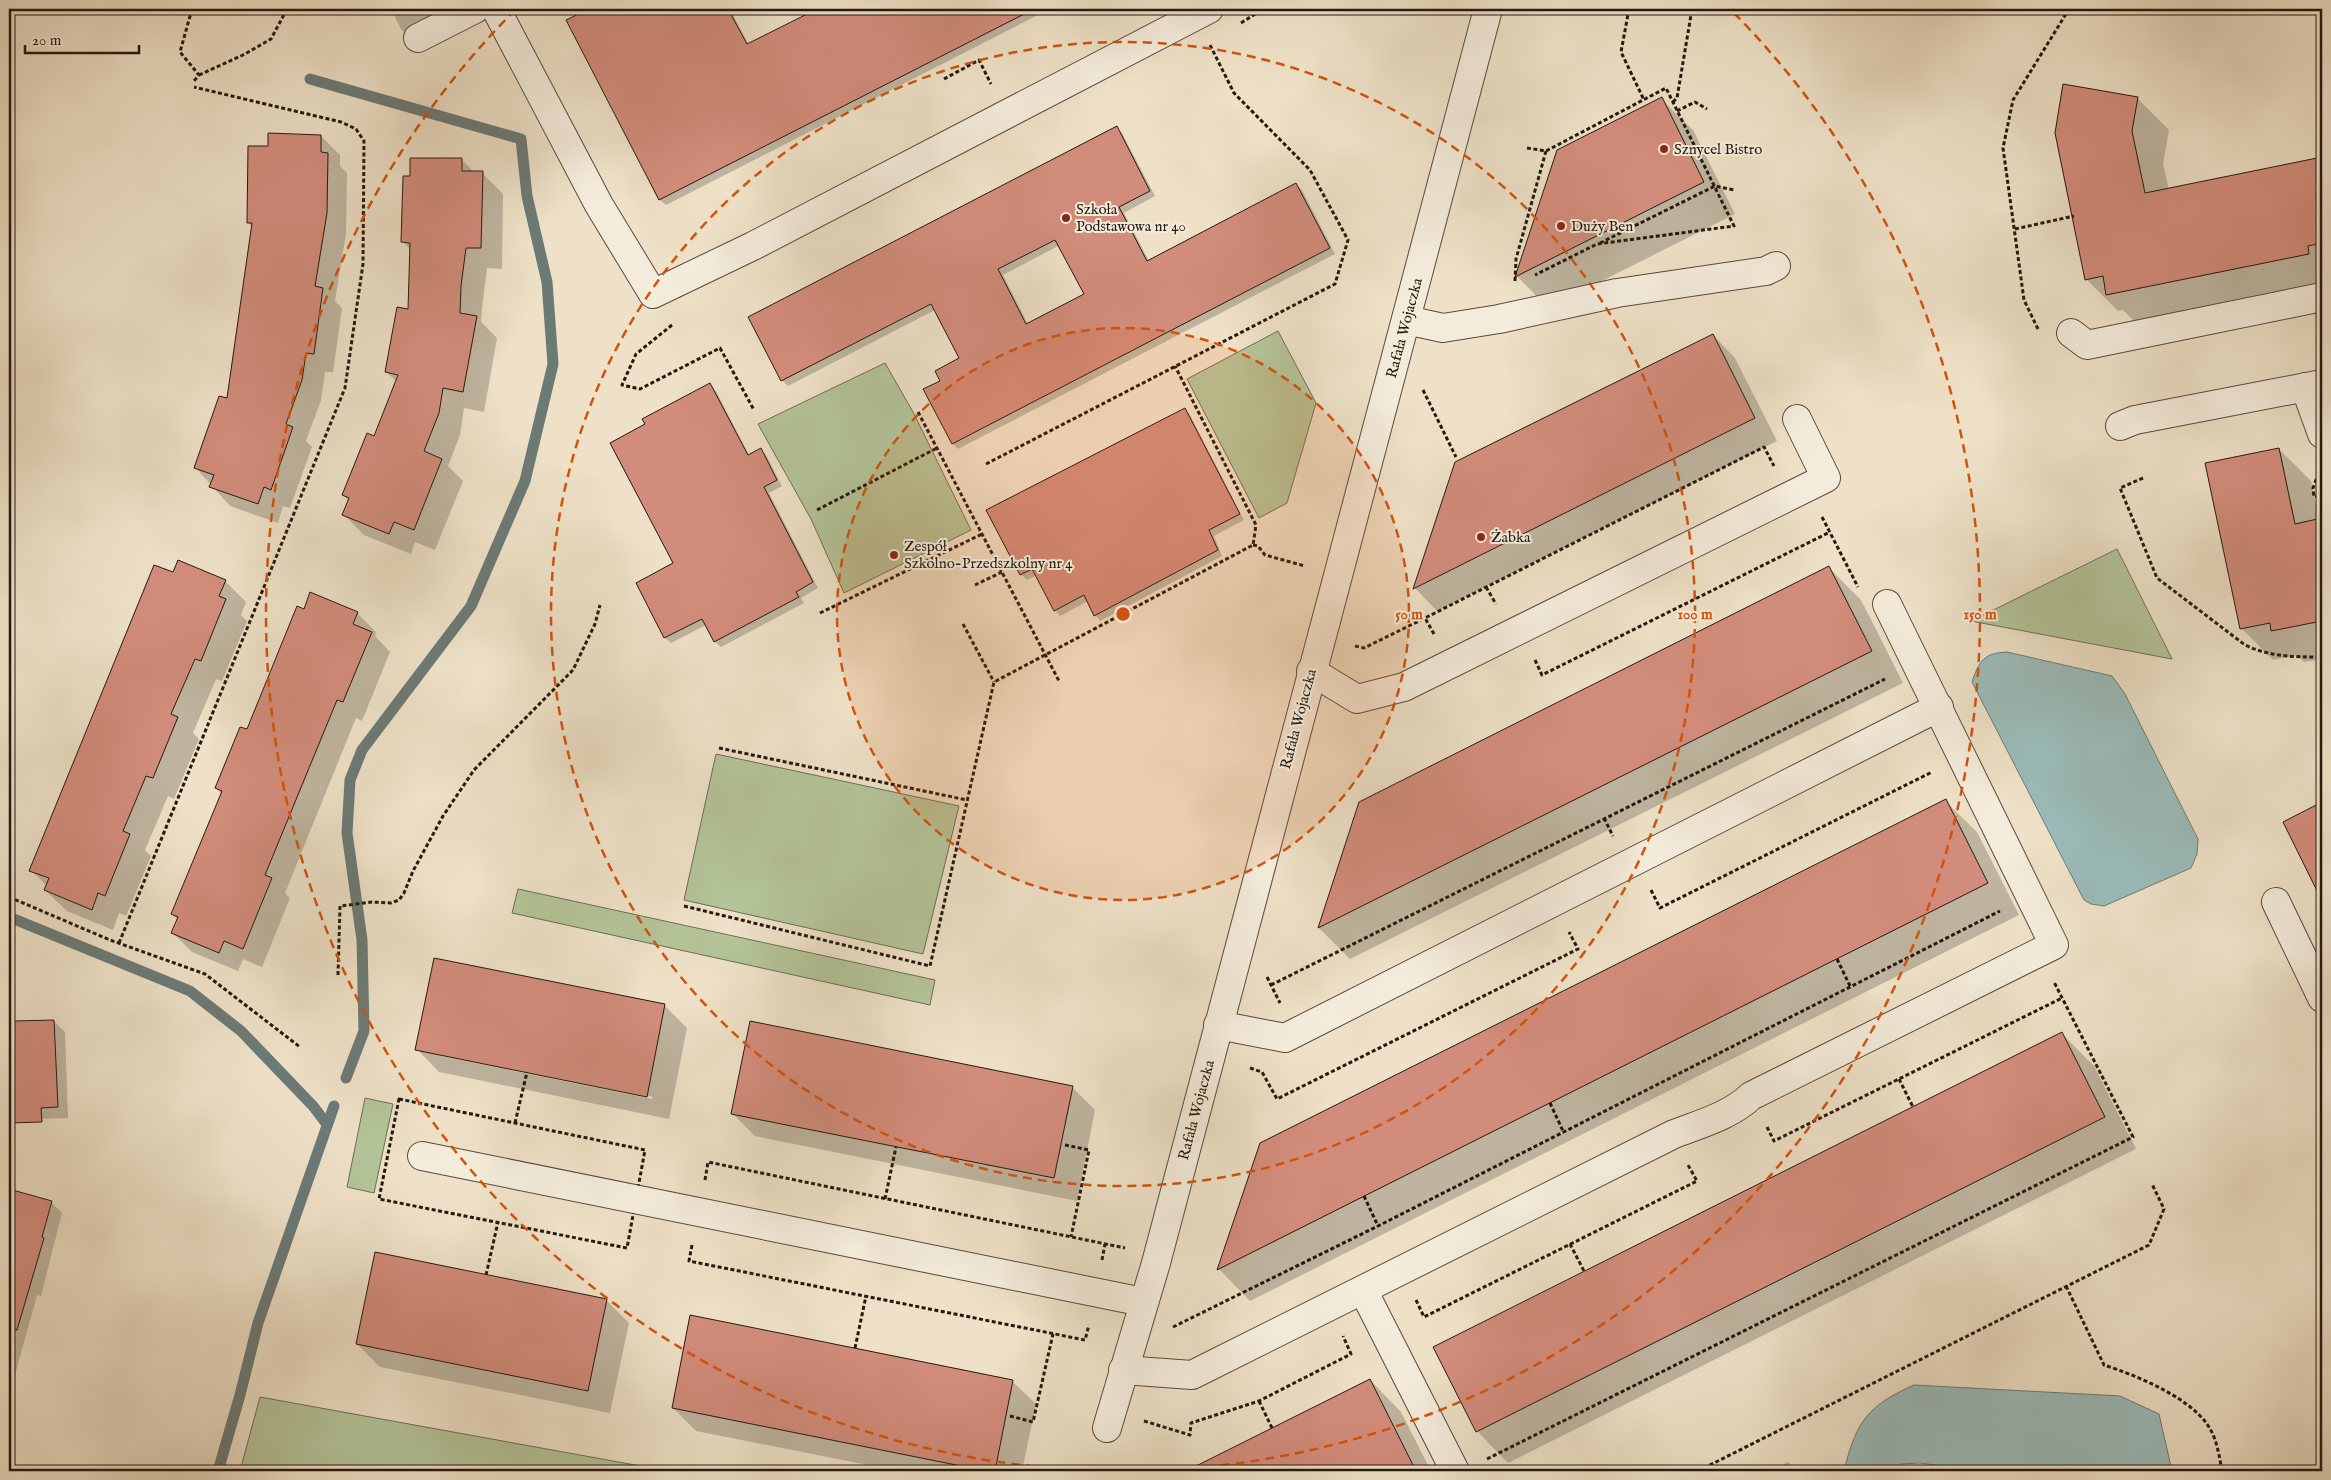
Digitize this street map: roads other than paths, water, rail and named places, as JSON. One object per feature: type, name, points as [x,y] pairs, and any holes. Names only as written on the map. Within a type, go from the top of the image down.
[{"type":"street","points":[[418,38],[475,9]]},
{"type":"street","points":[[496,9],[599,205],[653,294],[753,246],[1209,9]]},
{"type":"street","name":"Rafała Wojaczka","points":[[1110,1420],[1158,1255],[1311,671],[1488,9]]},
{"type":"street","points":[[1406,320],[1442,328],[1499,319],[1617,293],[1766,271],[1776,266]]},
{"type":"street","points":[[2071,333],[2087,346],[2322,297]]},
{"type":"street","points":[[2120,426],[2135,420],[2314,385],[2322,434]]},
{"type":"street","points":[[1311,671],[1357,699],[1404,687],[1826,478],[1797,419]]},
{"type":"street","points":[[1123,1370],[1192,1375],[1674,1134],[1718,1117],[1742,1105],[1751,1096],[2054,945],[1939,706],[1887,604]]},
{"type":"street","points":[[1218,1025],[1285,1038],[1637,861],[1939,706]]},
{"type":"street","points":[[2276,902],[2322,998]]},
{"type":"street","points":[[422,1156],[1097,1293],[1141,1311]]},
{"type":"street","points":[[1363,1290],[1455,1471]]},
{"type":"water","points":[[2007,652],[2112,676],[2125,694],[2198,839],[2197,854],[2191,868],[2104,906],[2091,904],[2084,900],[1972,682],[1977,668],[1984,659],[1993,654]]},
{"type":"water","points":[[1914,1385],[2120,1396],[2159,1414],[2172,1471],[1983,1471],[1920,1463],[1900,1464],[1890,1471],[1844,1471],[1853,1440],[1866,1418],[1885,1400]]},
{"type":"waterway","points":[[310,79],[521,139],[527,196],[547,282],[553,364],[525,481],[471,606],[362,750],[350,780],[347,833],[362,940],[364,1031],[346,1078]]},
{"type":"waterway","points":[[9,917],[190,991],[241,1031],[313,1106],[326,1123]]},
{"type":"waterway","points":[[218,1471],[258,1323],[334,1106]]},
{"type":"place","name":"Sznycel Bistro","points":[[1664,149]]},
{"type":"place","name":"Szkoła Podstawowa nr 40","points":[[1066,218]]},
{"type":"place","name":"Duży Ben","points":[[1561,226]]},
{"type":"place","name":"Żabka","points":[[1481,537]]},
{"type":"place","name":"Zespół Szkolno-Przedszkolny nr 4","points":[[894,555]]}]
